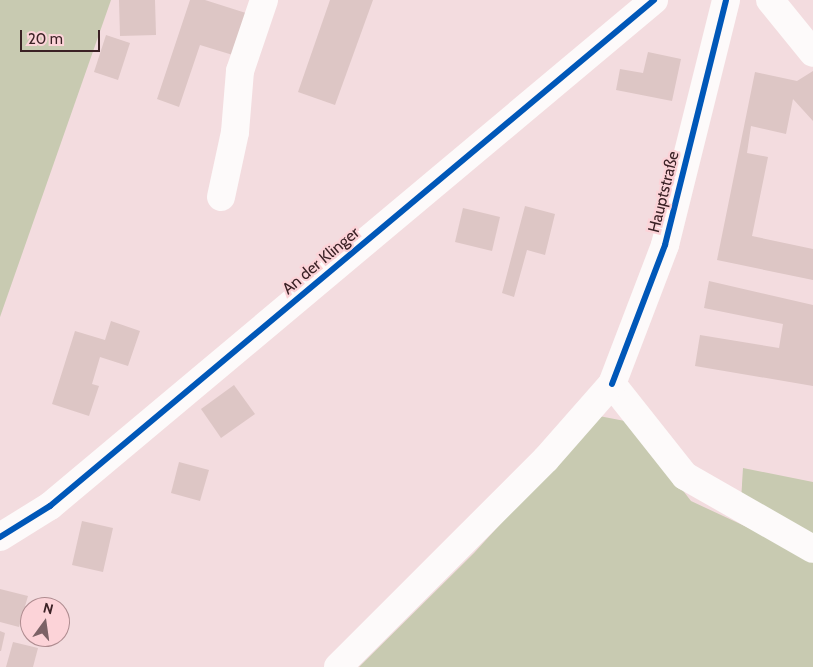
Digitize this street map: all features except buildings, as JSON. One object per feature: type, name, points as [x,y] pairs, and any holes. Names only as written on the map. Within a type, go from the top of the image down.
[{"type":"street","points":[[221,198],[235,132],[239,79],[264,0]]},
{"type":"street","name":"An der Klinger","points":[[0,537],[50,506],[654,0]]},
{"type":"street","name":"Hauptstraße","points":[[612,384],[665,245],[726,0]]},
{"type":"street","points":[[770,0],[813,53]]},
{"type":"street","points":[[338,667],[539,466],[612,384],[685,476],[813,549]]},
{"type":"green space","points":[[0,0],[111,0],[0,317]]},
{"type":"green space","points":[[599,416],[630,422],[691,501],[813,558],[813,667],[359,667],[474,553]]},
{"type":"green space","points":[[743,468],[813,482],[813,540],[741,501]]},
{"type":"cycle path","points":[[0,537],[50,506],[654,0]]},
{"type":"cycle path","points":[[612,384],[665,245],[726,0]]}]
